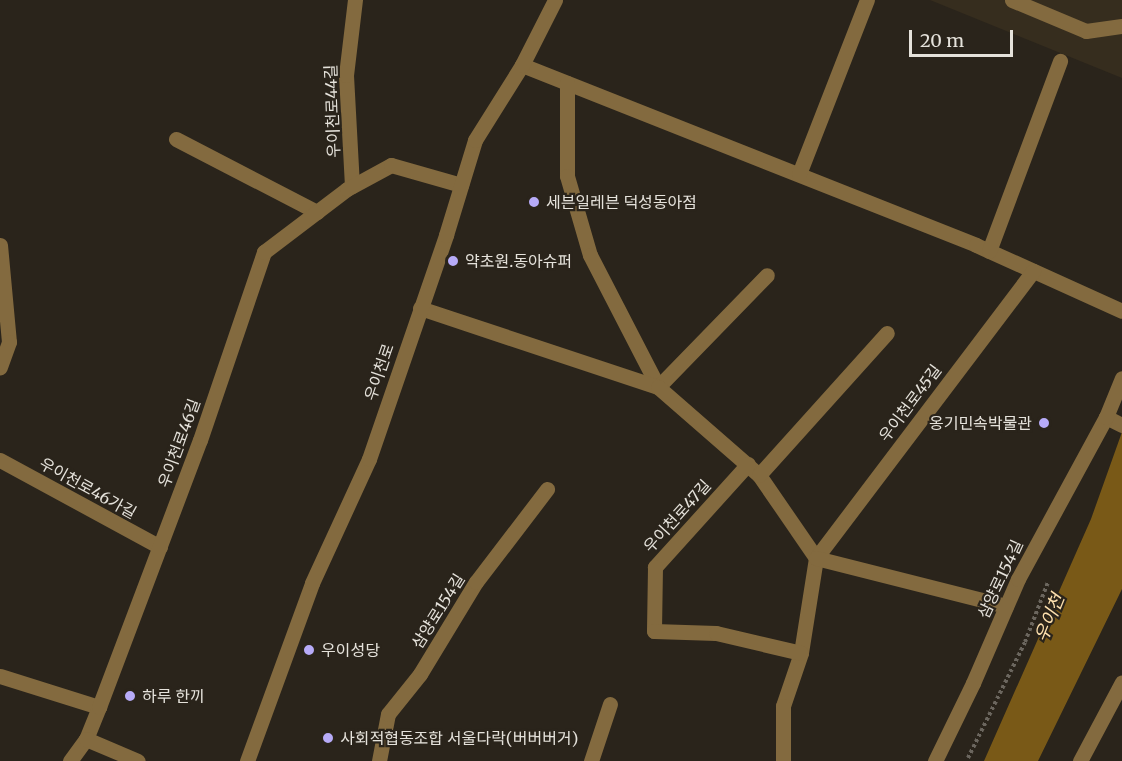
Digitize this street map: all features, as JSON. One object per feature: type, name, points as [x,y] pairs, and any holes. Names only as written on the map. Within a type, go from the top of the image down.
[{"type":"street","name":"우이천로44길","points":[[352,186],[346,75],[355,0]]},
{"type":"street","name":"우이천로","points":[[247,761],[312,583],[369,459],[475,140],[522,65],[555,0]]},
{"type":"street","points":[[799,174],[867,0]]},
{"type":"street","points":[[1012,0],[1086,31],[1122,26]]},
{"type":"street","points":[[990,250],[1060,61]]},
{"type":"street","points":[[522,65],[990,250],[1122,311]]},
{"type":"street","points":[[567,83],[567,176],[590,255],[658,387]]},
{"type":"street","points":[[176,139],[317,212]]},
{"type":"street","name":"우이천로46길","points":[[70,761],[86,739],[160,547],[200,440],[264,252],[352,186],[391,165],[461,184]]},
{"type":"street","points":[[0,245],[9,342],[0,367]]},
{"type":"street","name":"우이천로45길","points":[[816,558],[1033,271]]},
{"type":"street","points":[[658,387],[767,275]]},
{"type":"street","points":[[420,308],[658,387],[759,475],[816,558],[1006,606]]},
{"type":"street","points":[[759,475],[887,333]]},
{"type":"street","name":"삼양로154길","points":[[935,761],[1018,579],[1106,417],[1122,378]]},
{"type":"street","points":[[1106,417],[1122,425]]},
{"type":"street","name":"우이천로46가길","points":[[0,460],[160,547]]},
{"type":"street","name":"우이천로47길","points":[[748,464],[654,567],[654,631],[716,633],[801,653]]},
{"type":"street","name":"삼양로154길","points":[[379,761],[388,714],[420,674],[476,582],[547,489]]},
{"type":"street","points":[[783,761],[783,706],[801,653],[816,558]]},
{"type":"street","points":[[0,676],[99,707]]},
{"type":"street","points":[[1080,761],[1117,705],[1122,682]]},
{"type":"street","points":[[591,761],[610,704]]},
{"type":"street","points":[[86,739],[138,761]]},
{"type":"shaded area","points":[[930,0],[1122,0],[1122,78]]},
{"type":"water","name":"우이천","points":[[1122,432],[1122,589],[1038,761],[984,761],[1091,519]]},
{"type":"place","name":"세븐일레븐 덕성동아점","points":[[534,202]]},
{"type":"place","name":"약초원.동아슈퍼","points":[[453,261]]},
{"type":"place","name":"옹기민속박물관","points":[[1044,423]]},
{"type":"place","name":"우이성당","points":[[309,650]]},
{"type":"place","name":"하루 한끼","points":[[130,696]]},
{"type":"place","name":"사회적협동조합 서울다락(버버버거)","points":[[328,738]]}]
